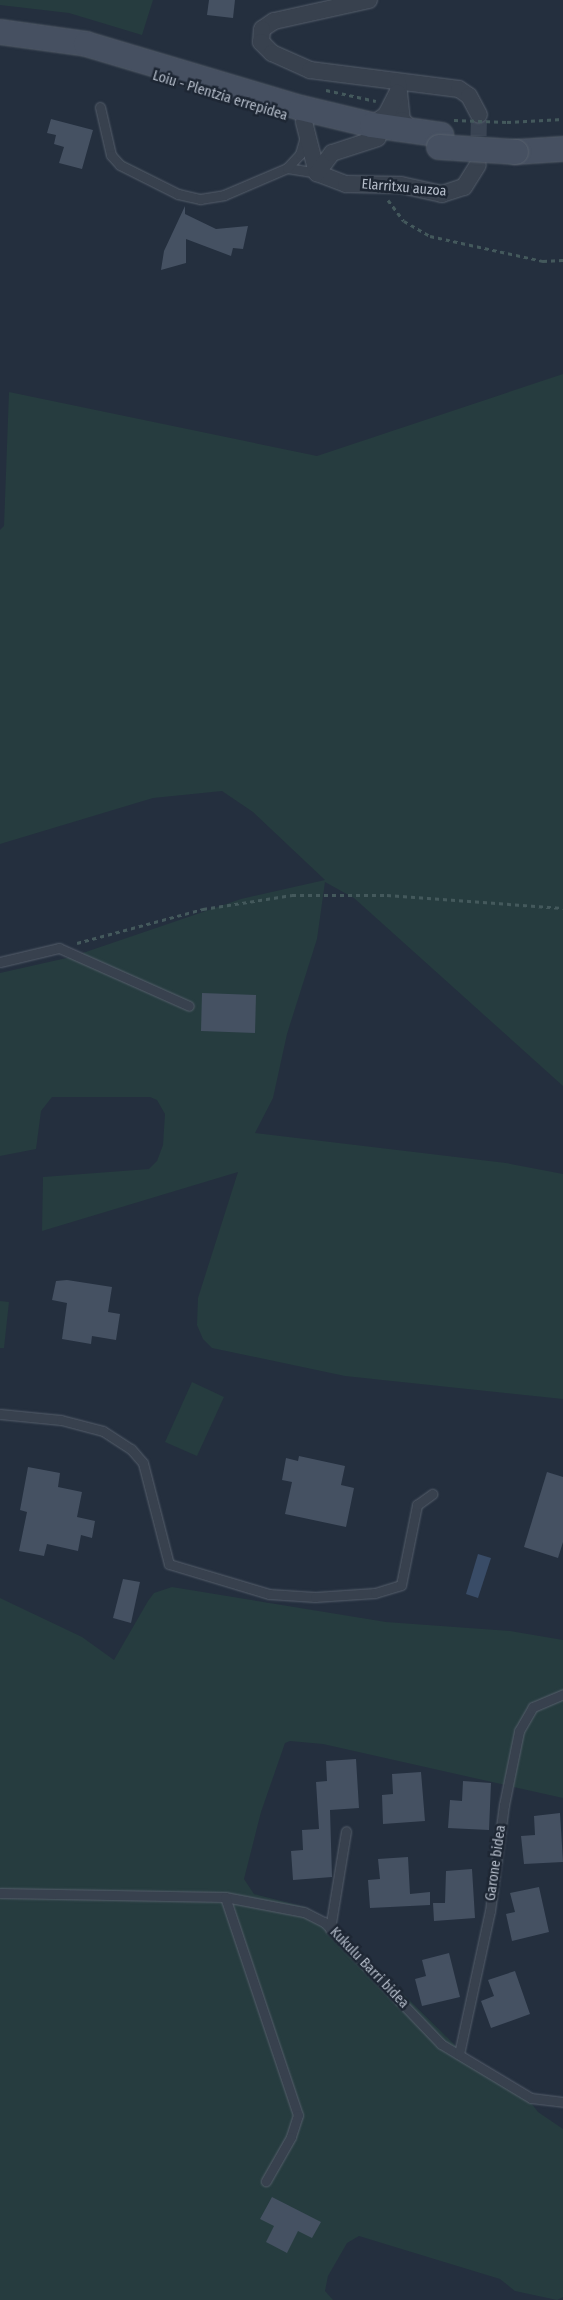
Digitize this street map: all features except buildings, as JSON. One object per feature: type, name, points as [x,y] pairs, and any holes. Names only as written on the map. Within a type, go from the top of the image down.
[{"type":"main road","points":[[0,32],[86,44],[301,108],[374,132],[413,131],[514,137],[563,135]]},
{"type":"main road","name":"Loiu - Plentzia errepidea","points":[[0,45],[104,62],[305,127],[374,132],[445,134]]},
{"type":"main road","points":[[514,137],[563,149]]},
{"type":"street","points":[[369,0],[274,21],[262,29],[261,42],[272,53],[310,70],[398,88],[421,82],[459,89],[469,96],[479,115]]},
{"type":"street","points":[[398,88],[402,120],[413,131]]},
{"type":"street","points":[[317,173],[332,153],[374,132],[386,115],[398,88]]},
{"type":"street","points":[[305,127],[317,173]]},
{"type":"street","name":"Elarritxu auzoa","points":[[317,173],[346,184],[383,185],[453,192],[472,179],[478,165]]},
{"type":"lane","points":[[100,107],[112,155],[120,165],[178,194],[200,199],[224,195],[287,168],[300,154],[305,127]]},
{"type":"lane","name":"Elarritxu auzoa","points":[[287,168],[317,173]]},
{"type":"lane","points":[[0,962],[60,948],[189,1006]]},
{"type":"lane","points":[[0,1414],[61,1420],[103,1431],[130,1449],[143,1463],[170,1564],[269,1594],[315,1597],[375,1593],[401,1585],[417,1505],[432,1494]]},
{"type":"lane","name":"Garone bidea","points":[[459,2054],[490,1911],[504,1805],[519,1731],[533,1707],[563,1694]]},
{"type":"lane","points":[[330,1929],[346,1831]]},
{"type":"lane","name":"Kukulu Barri bidea","points":[[0,1894],[225,1897],[304,1912],[330,1929],[441,2044],[531,2098],[563,2102]]},
{"type":"lane","points":[[225,1897],[298,2115],[291,2137],[266,2182]]},
{"type":"path","points":[[445,134],[514,137],[563,119]]},
{"type":"path","points":[[383,185],[388,200],[404,221],[430,236],[543,261],[563,260]]},
{"type":"path","points":[[60,948],[203,910],[292,895],[387,895],[563,908]]},
{"type":"green space","points":[[0,0],[153,0],[142,35],[69,13],[0,5]]},
{"type":"green space","points":[[563,374],[563,1086],[354,898],[325,882],[317,939],[287,1034],[273,1098],[255,1133],[506,1163],[563,1174],[563,1399],[345,1376],[212,1348],[203,1339],[197,1325],[198,1298],[238,1172],[42,1231],[43,1177],[149,1169],[157,1161],[163,1145],[165,1114],[157,1100],[150,1097],[52,1097],[41,1111],[36,1149],[0,1156],[0,973],[71,957],[241,899],[325,880],[253,812],[222,791],[153,798],[0,844],[0,530],[4,526],[9,392],[317,456]]},
{"type":"green space","points":[[0,1301],[9,1302],[4,1348],[0,1348]]},
{"type":"green space","points":[[192,1382],[224,1397],[197,1456],[165,1442]]},
{"type":"green space","points":[[172,1587],[386,1622],[510,1631],[563,1640],[563,1798],[323,1744],[290,1741],[285,1743],[261,1812],[244,1879],[254,1894],[305,1907],[327,1919],[466,2056],[523,2092],[538,2112],[563,2129],[563,2297],[557,2300],[515,2291],[500,2279],[359,2236],[347,2243],[328,2276],[325,2291],[333,2300],[0,2300],[0,1598],[82,1637],[114,1660],[154,1593]]},
{"type":"water","points":[[478,1554],[491,1558],[478,1598],[466,1594]]},
{"type":"tunnel","points":[[478,160],[479,115]]}]
